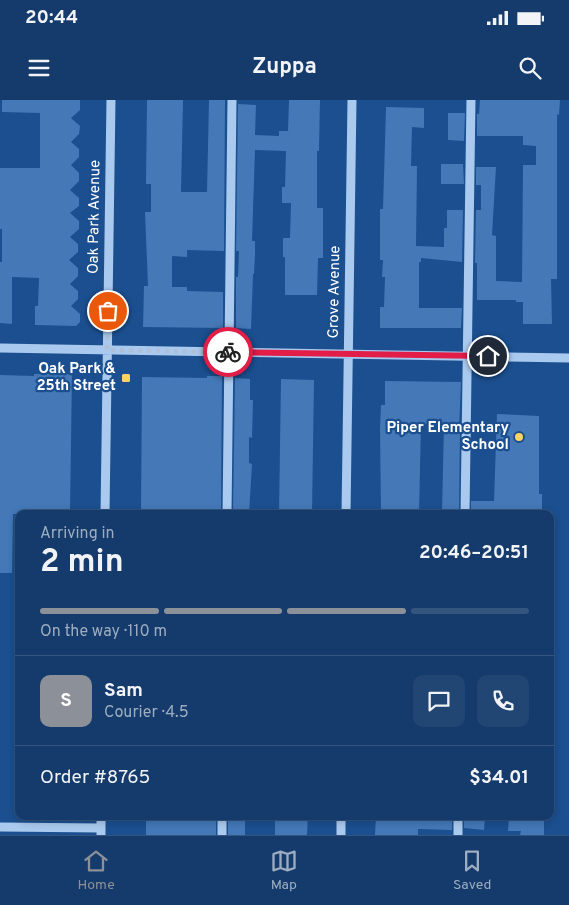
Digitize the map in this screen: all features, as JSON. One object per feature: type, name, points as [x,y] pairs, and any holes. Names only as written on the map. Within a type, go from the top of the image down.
[{"type":"street","name":"Oak Park Avenue","points":[[105,510],[110,100]]},
{"type":"street","points":[[227,510],[232,100]]},
{"type":"street","name":"Grove Avenue","points":[[346,510],[352,100]]},
{"type":"street","points":[[464,510],[471,100]]},
{"type":"street","points":[[0,348],[569,358]]},
{"type":"street","points":[[222,820],[222,835]]},
{"type":"street","points":[[341,820],[341,835]]},
{"type":"street","points":[[458,820],[458,835]]},
{"type":"street","points":[[0,827],[101,832]]},
{"type":"building","points":[[2,100],[80,100],[80,110],[71,118],[80,126],[79,134],[71,142],[79,149],[79,157],[71,165],[79,173],[79,181],[70,190],[79,198],[79,206],[70,213],[79,221],[79,229],[70,237],[78,244],[78,252],[69,260],[78,268],[78,276],[70,284],[78,291],[78,299],[71,306],[80,314],[80,322],[76,326],[35,325],[35,306],[38,306],[39,278],[12,277],[12,324],[0,323],[2,229],[0,229],[0,168],[40,168],[40,113],[2,112]]},
{"type":"building","points":[[147,100],[183,100],[181,192],[207,192],[209,100],[225,100],[224,251],[187,250],[187,257],[172,256],[172,287],[187,287],[187,291],[223,292],[223,328],[143,327],[144,286],[148,286],[145,212],[151,212],[151,184],[146,184]]},
{"type":"building","points":[[289,100],[320,100],[319,151],[317,151],[317,208],[323,208],[323,258],[318,258],[317,295],[285,295],[283,238],[290,238],[291,203],[282,203],[282,187],[285,187],[286,151],[255,150],[252,241],[255,241],[255,255],[251,329],[236,328],[236,277],[238,277],[239,251],[236,251],[238,104],[256,105],[255,135],[279,136],[279,131],[288,131]]},
{"type":"building","points":[[480,100],[560,100],[559,115],[557,114],[557,279],[551,279],[552,324],[523,324],[523,302],[516,302],[516,300],[477,300],[477,263],[475,263],[476,210],[481,210],[481,185],[476,185],[476,167],[496,167],[492,235],[496,236],[496,281],[522,282],[523,165],[536,165],[536,146],[523,145],[523,136],[477,136],[477,114],[479,114]]},
{"type":"building","points":[[386,107],[424,108],[424,128],[412,127],[411,166],[417,166],[416,246],[444,247],[444,228],[447,228],[447,210],[463,210],[462,262],[421,258],[421,262],[419,262],[419,308],[462,308],[461,328],[380,328],[380,307],[384,307],[385,277],[382,277],[383,260],[380,260],[380,209],[383,209]]},
{"type":"building","points":[[448,113],[465,113],[464,141],[448,140]]},
{"type":"building","points":[[441,164],[463,164],[464,184],[441,184]]},
{"type":"building","points":[[34,374],[72,374],[70,510],[15,510],[15,514],[13,514],[12,573],[0,573],[0,375],[34,376]]},
{"type":"building","points":[[207,376],[222,376],[221,510],[141,510],[142,377],[207,378]]},
{"type":"building","points":[[235,378],[250,379],[250,400],[253,400],[252,438],[249,437],[249,463],[252,464],[249,510],[233,510]]},
{"type":"building","points":[[281,379],[314,380],[312,510],[279,510]]},
{"type":"building","points":[[385,381],[461,382],[459,510],[442,510],[444,424],[421,424],[419,510],[381,510],[380,428],[381,405],[385,405]]},
{"type":"building","points":[[497,414],[539,416],[539,494],[542,494],[542,510],[471,510],[471,501],[494,501]]},
{"type":"building","points":[[146,820],[216,820],[216,835],[146,835]]},
{"type":"building","points":[[228,820],[245,820],[245,835],[228,835]]},
{"type":"building","points":[[275,820],[308,820],[307,835],[275,835]]},
{"type":"building","points":[[376,820],[452,820],[452,830],[418,829],[418,835],[375,835]]},
{"type":"building","points":[[464,820],[485,820],[484,830],[464,828]]},
{"type":"building","points":[[509,820],[544,820],[544,835],[520,835],[521,831],[508,831]]},
{"type":"way so far","points":[[108,311],[107,350],[228,352]]},
{"type":"place","name":"Oak Park & 25th Street","points":[[126,378]]},
{"type":"place","name":"Piper Elementary School","points":[[519,437]]},
{"type":"route","points":[[228,352],[488,356]]}]
